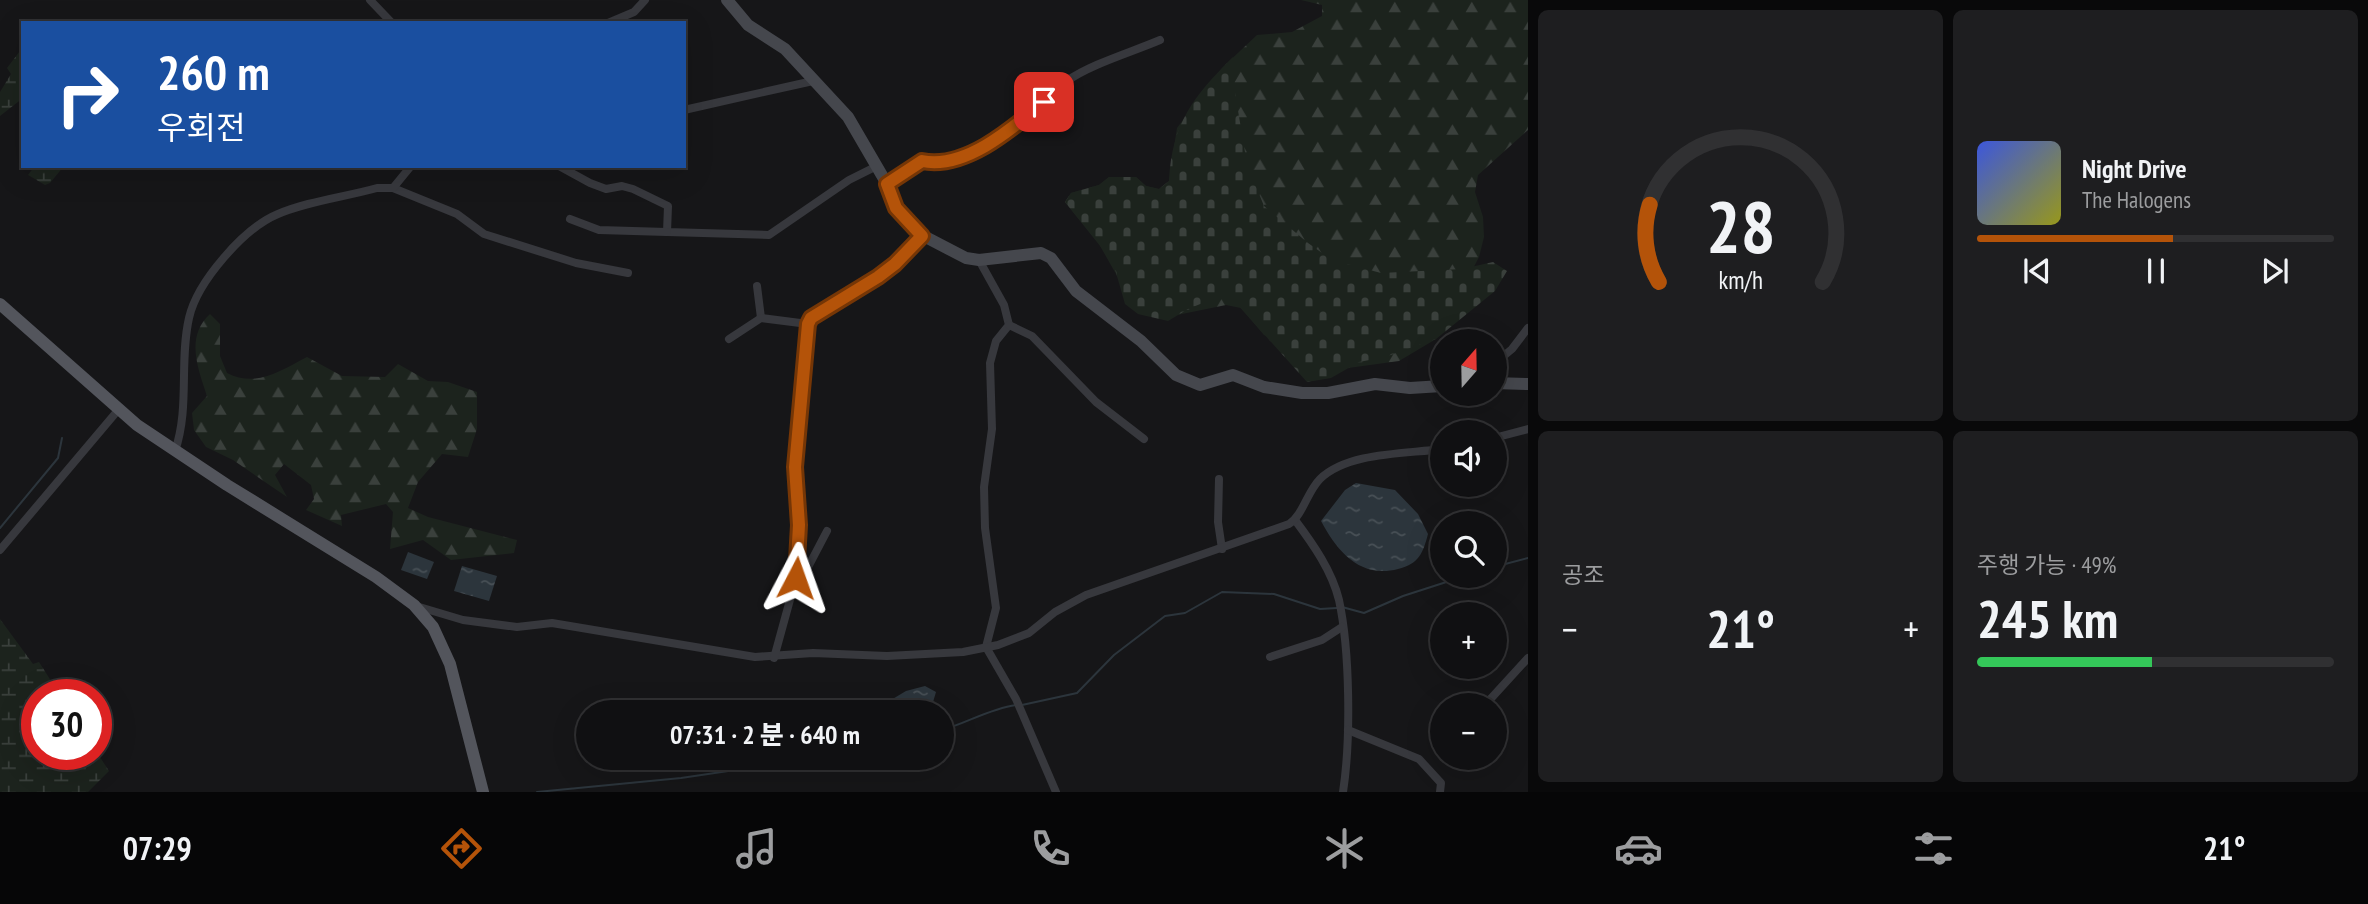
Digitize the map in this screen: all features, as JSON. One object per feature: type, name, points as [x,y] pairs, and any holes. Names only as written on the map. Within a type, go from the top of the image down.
[{"type":"main road","points":[[0,304],[119,409],[174,451],[376,577],[414,605],[433,627],[450,663],[483,792]]},
{"type":"street","points":[[370,0],[390,21]]},
{"type":"street","points":[[613,21],[634,12],[645,0]]},
{"type":"street","points":[[726,0],[748,25],[785,49],[848,117],[887,184],[896,208],[922,236],[966,258],[1008,259],[1041,253],[1051,258],[1076,291],[1141,341],[1176,375],[1200,385],[1233,375],[1264,387],[1302,393],[1328,393],[1376,384],[1410,388],[1430,387]]},
{"type":"street","points":[[887,184],[922,161],[935,164],[967,156],[1020,122],[1068,80],[1160,40]]},
{"type":"street","points":[[686,110],[813,81]]},
{"type":"street","points":[[570,219],[598,230],[769,235],[849,180],[877,166]]},
{"type":"street","points":[[393,188],[409,168]]},
{"type":"street","points":[[563,168],[606,189],[622,186],[662,202],[668,206],[667,232]]},
{"type":"street","points":[[174,451],[184,410],[189,317],[207,279],[260,225],[279,214],[377,188],[393,188],[457,214],[484,234],[576,263],[628,273]]},
{"type":"street","points":[[774,657],[796,578],[799,525],[795,467],[808,324],[819,311],[861,290],[895,264],[922,236]]},
{"type":"street","points":[[978,260],[1004,305],[1009,324],[1032,336],[1096,402],[1144,439]]},
{"type":"street","points":[[757,286],[761,318]]},
{"type":"street","points":[[729,339],[761,318],[808,324]]},
{"type":"street","points":[[1009,324],[996,341],[990,363],[992,429],[984,487],[985,528],[996,608],[986,647],[1016,699],[1056,792]]},
{"type":"street","points":[[1507,353],[1528,328]]},
{"type":"street","points":[[1507,383],[1528,384]]},
{"type":"street","points":[[0,550],[119,409]]},
{"type":"street","points":[[1507,435],[1528,429]]},
{"type":"street","points":[[414,605],[463,620],[517,627],[552,623],[643,640],[774,657],[813,653],[887,656],[962,652],[1029,633],[1055,612],[1086,595],[1222,549],[1296,520],[1315,485],[1322,477],[1342,467],[1360,460],[1430,451]]},
{"type":"street","points":[[1219,480],[1218,522],[1222,549]]},
{"type":"street","points":[[1296,520],[1313,544],[1338,598],[1348,730],[1343,792]]},
{"type":"street","points":[[796,578],[806,571],[827,531]]},
{"type":"street","points":[[1270,657],[1322,640],[1342,627]]},
{"type":"street","points":[[1496,693],[1528,658]]},
{"type":"street","points":[[1348,730],[1419,758],[1440,783],[1440,792]]},
{"type":"green space","points":[[1301,0],[1528,0],[1528,130],[1478,175],[1475,192],[1483,217],[1484,237],[1479,257],[1441,329],[1430,329],[1430,343],[1399,361],[1348,368],[1264,335],[1241,308],[1226,305],[1177,315],[1120,281],[1099,244],[1065,202],[1071,193],[1099,185],[1109,177],[1136,177],[1146,186],[1159,189],[1169,181],[1177,128],[1222,68],[1257,35],[1292,32],[1322,16],[1322,5]]},
{"type":"green space","points":[[21,50],[21,100],[0,116],[0,92],[11,74],[7,68]]},
{"type":"green space","points":[[1233,57],[1232,75],[1247,164],[1264,206],[1308,243],[1332,260],[1381,273],[1462,269],[1493,262],[1507,271],[1495,291],[1448,329],[1430,329],[1430,341],[1385,357],[1359,362],[1331,378],[1307,382],[1227,293],[1188,309],[1168,321],[1138,314],[1125,304],[1113,262],[1065,202],[1071,193],[1099,185],[1109,177],[1136,177],[1146,186],[1159,189],[1169,181],[1180,127],[1187,112]]},
{"type":"green space","points":[[33,168],[62,168],[45,185],[28,175]]},
{"type":"green space","points":[[210,314],[220,324],[220,356],[227,373],[238,377],[248,379],[268,376],[307,357],[342,376],[385,377],[398,364],[428,381],[448,382],[477,392],[477,429],[468,457],[442,454],[418,482],[408,508],[428,517],[517,540],[514,553],[451,560],[423,540],[390,549],[393,512],[386,504],[341,515],[342,526],[306,510],[314,499],[311,485],[284,464],[275,475],[287,497],[233,460],[206,447],[194,430],[192,413],[207,396],[197,364],[196,343],[202,323]]},
{"type":"green space","points":[[0,619],[33,664],[39,662],[50,679],[21,679],[21,770],[109,771],[88,792],[0,792]]},
{"type":"water","points":[[1356,483],[1395,490],[1418,514],[1428,534],[1422,552],[1411,564],[1398,569],[1372,570],[1351,560],[1334,543],[1321,521],[1345,490]]},
{"type":"water","points":[[408,552],[434,562],[427,579],[401,570]]},
{"type":"water","points":[[462,566],[497,576],[489,601],[454,591]]},
{"type":"water","points":[[925,686],[936,692],[934,700],[891,700],[906,691]]},
{"type":"waterway","points":[[0,528],[58,458],[62,438]]},
{"type":"waterway","points":[[1507,564],[1528,558]]},
{"type":"waterway","points":[[1342,607],[1364,613],[1430,587]]},
{"type":"waterway","points":[[1022,705],[1077,693],[1114,655],[1165,616],[1185,613],[1222,592],[1274,594],[1320,609],[1337,608]]},
{"type":"waterway","points":[[954,726],[1016,705]]},
{"type":"waterway","points":[[537,792],[735,770]]},
{"type":"route","points":[[796,578],[799,525],[795,467],[808,324],[811,318],[819,311],[861,290],[895,264],[922,236],[896,208],[887,184],[922,161],[935,164],[967,156],[1020,122],[1044,102]]}]
